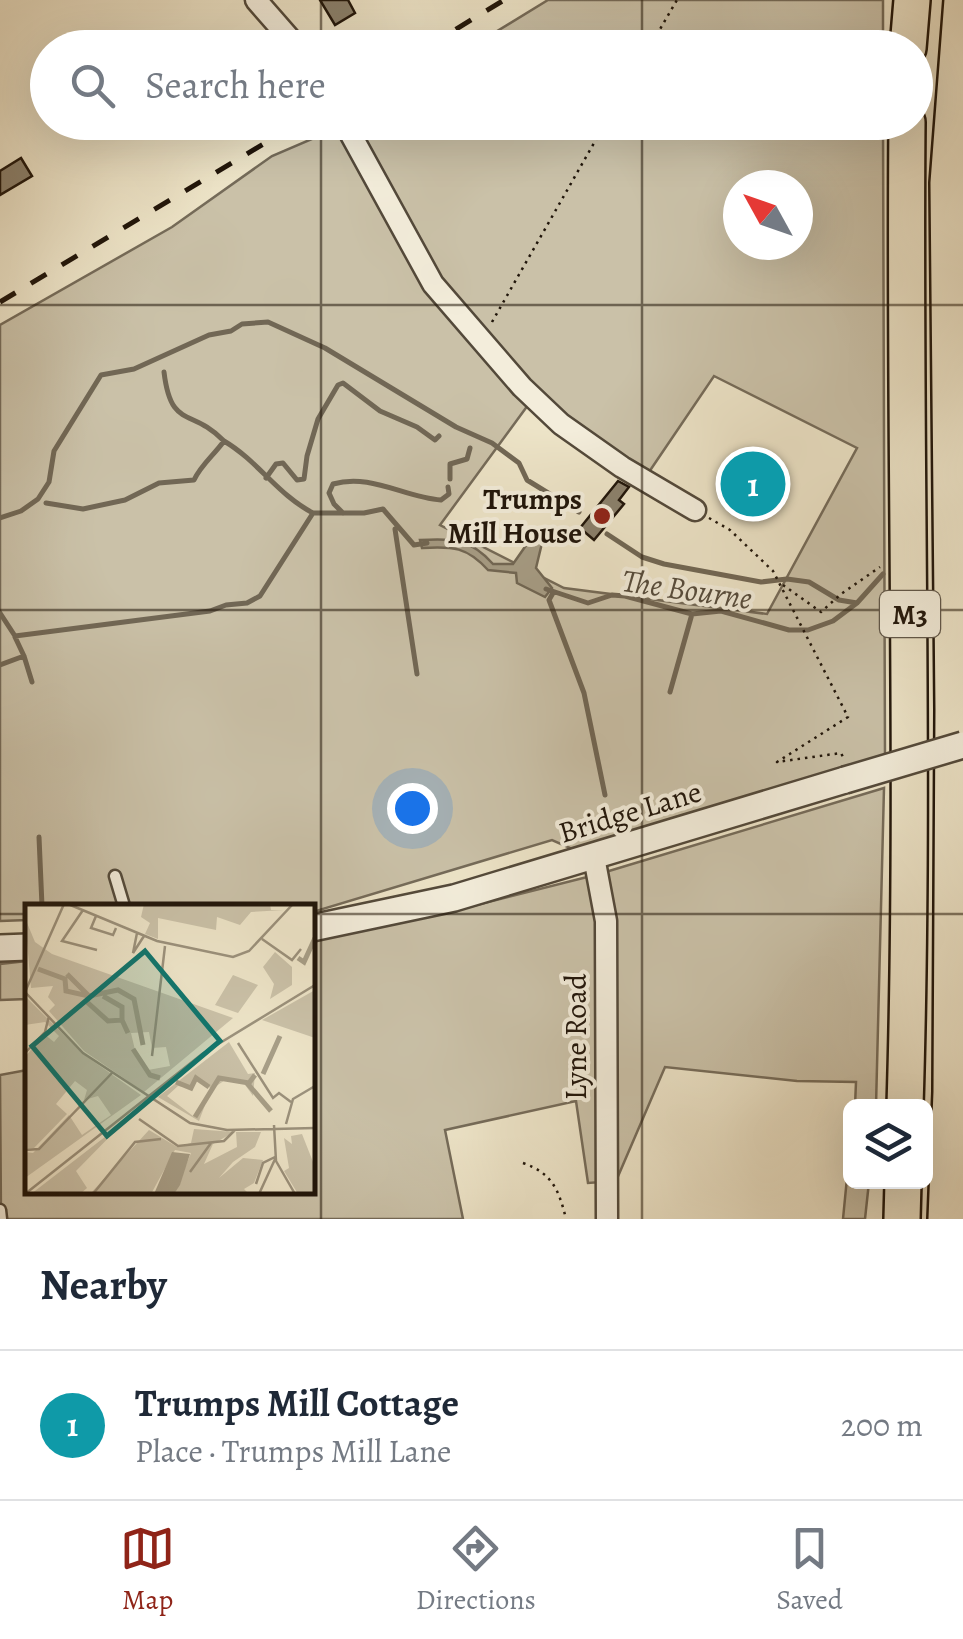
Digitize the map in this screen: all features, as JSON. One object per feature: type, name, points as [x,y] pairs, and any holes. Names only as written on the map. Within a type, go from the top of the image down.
[{"type":"highway","points":[[910,30],[912,0]]},
{"type":"highway","name":"M3","points":[[946,1219],[953,709],[948,184],[962,0]]},
{"type":"highway","name":"M3","points":[[905,1099],[910,578],[907,140]]},
{"type":"highway","points":[[902,1219],[903,1189]]},
{"type":"street","points":[[256,0],[282,30]]},
{"type":"street","points":[[354,140],[433,284],[482,341],[560,424],[695,510]]},
{"type":"street","name":"Bridge Lane","points":[[315,927],[454,898],[963,745]]},
{"type":"street","name":"Lyne Road","points":[[594,857],[606,922],[607,1219]]},
{"type":"street","points":[[0,948],[25,947]]},
{"type":"lane","points":[[115,876],[123,904]]},
{"type":"lane","points":[[0,1210],[1,1219]]},
{"type":"path","points":[[660,30],[676,0]]},
{"type":"path","points":[[482,341],[596,140]]},
{"type":"path","points":[[695,510],[730,530],[773,571],[848,717],[777,762],[842,753],[849,779]]},
{"type":"path","points":[[781,584],[821,612],[880,568]]},
{"type":"path","points":[[523,1163],[541,1169],[558,1188],[566,1219]]},
{"type":"shaded area","points":[[548,0],[883,0],[883,30],[499,30]]},
{"type":"shaded area","points":[[309,140],[883,140],[885,757],[579,852],[552,840],[315,911],[315,904],[25,904],[25,920],[0,921],[0,325],[172,227],[272,156]],"holes":[[[714,376],[857,448],[767,614],[564,588],[440,525],[531,401],[649,472]]]},
{"type":"shaded area","points":[[534,534],[543,539],[536,568],[552,588],[545,597],[517,583],[516,573],[488,570],[459,550],[422,548],[420,540],[460,541],[493,564],[513,564]]},
{"type":"shaded area","points":[[884,788],[876,1099],[855,1099],[856,1082],[797,1081],[665,1067],[616,1181],[588,1183],[576,1101],[445,1130],[463,1219],[1,1219],[0,1075],[25,1070],[25,1194],[315,1194],[315,938],[457,910],[599,874]]},
{"type":"shaded area","points":[[25,961],[25,999],[0,1000],[0,964]]},
{"type":"shaded area","points":[[846,1189],[868,1189],[865,1219],[843,1219]]},
{"type":"building","points":[[320,0],[348,0],[355,13],[335,25]]},
{"type":"building","points":[[21,158],[32,176],[0,195],[0,171]]},
{"type":"building","points":[[746,466],[754,472],[758,468],[776,482],[762,501],[735,480]]},
{"type":"building","name":"Trumps Mill House","points":[[618,481],[629,487],[619,500],[624,504],[594,540],[580,528]]},
{"type":"waterway","name":"The Bourne","points":[[0,518],[21,511],[38,499],[49,482],[54,451],[101,375],[134,369],[242,324],[268,322],[325,348],[456,427],[492,443],[519,463],[527,480],[579,512]]},
{"type":"waterway","points":[[164,372],[177,410],[224,441]]},
{"type":"waterway","points":[[266,478],[276,464],[283,463],[297,480],[304,479],[318,419],[343,383],[380,411],[417,427],[435,440],[439,436]]},
{"type":"waterway","points":[[46,503],[83,509],[125,500],[159,483],[194,480],[224,441],[313,513]]},
{"type":"waterway","points":[[450,479],[450,464],[467,459],[470,448]]},
{"type":"waterway","points":[[343,513],[329,493],[333,484],[374,483],[441,500],[449,494],[448,487]]},
{"type":"waterway","name":"The Bourne","points":[[0,613],[15,636],[247,603],[260,596],[313,513],[383,509],[414,545],[427,543]]},
{"type":"waterway","points":[[395,529],[417,674]]},
{"type":"waterway","name":"The Bourne","points":[[607,534],[642,557],[664,564],[761,582],[809,582],[839,600],[857,603]]},
{"type":"waterway","name":"The Bourne","points":[[546,589],[588,603],[612,595],[625,596],[692,614],[721,611],[789,630],[808,630],[833,621],[857,603],[883,574]]},
{"type":"waterway","points":[[553,593],[549,600],[584,693],[605,795]]},
{"type":"waterway","points":[[670,692],[692,614]]},
{"type":"waterway","points":[[0,665],[24,656],[15,637]]},
{"type":"waterway","points":[[24,656],[32,682]]},
{"type":"waterway","points":[[39,837],[42,904]]},
{"type":"railway","points":[[455,30],[504,0]]},
{"type":"railway","points":[[0,302],[270,140]]},
{"type":"place","name":"Trumps Mill Cottage","points":[[753,484]]},
{"type":"place","name":"Trumps Mill House","points":[[602,516]]}]
